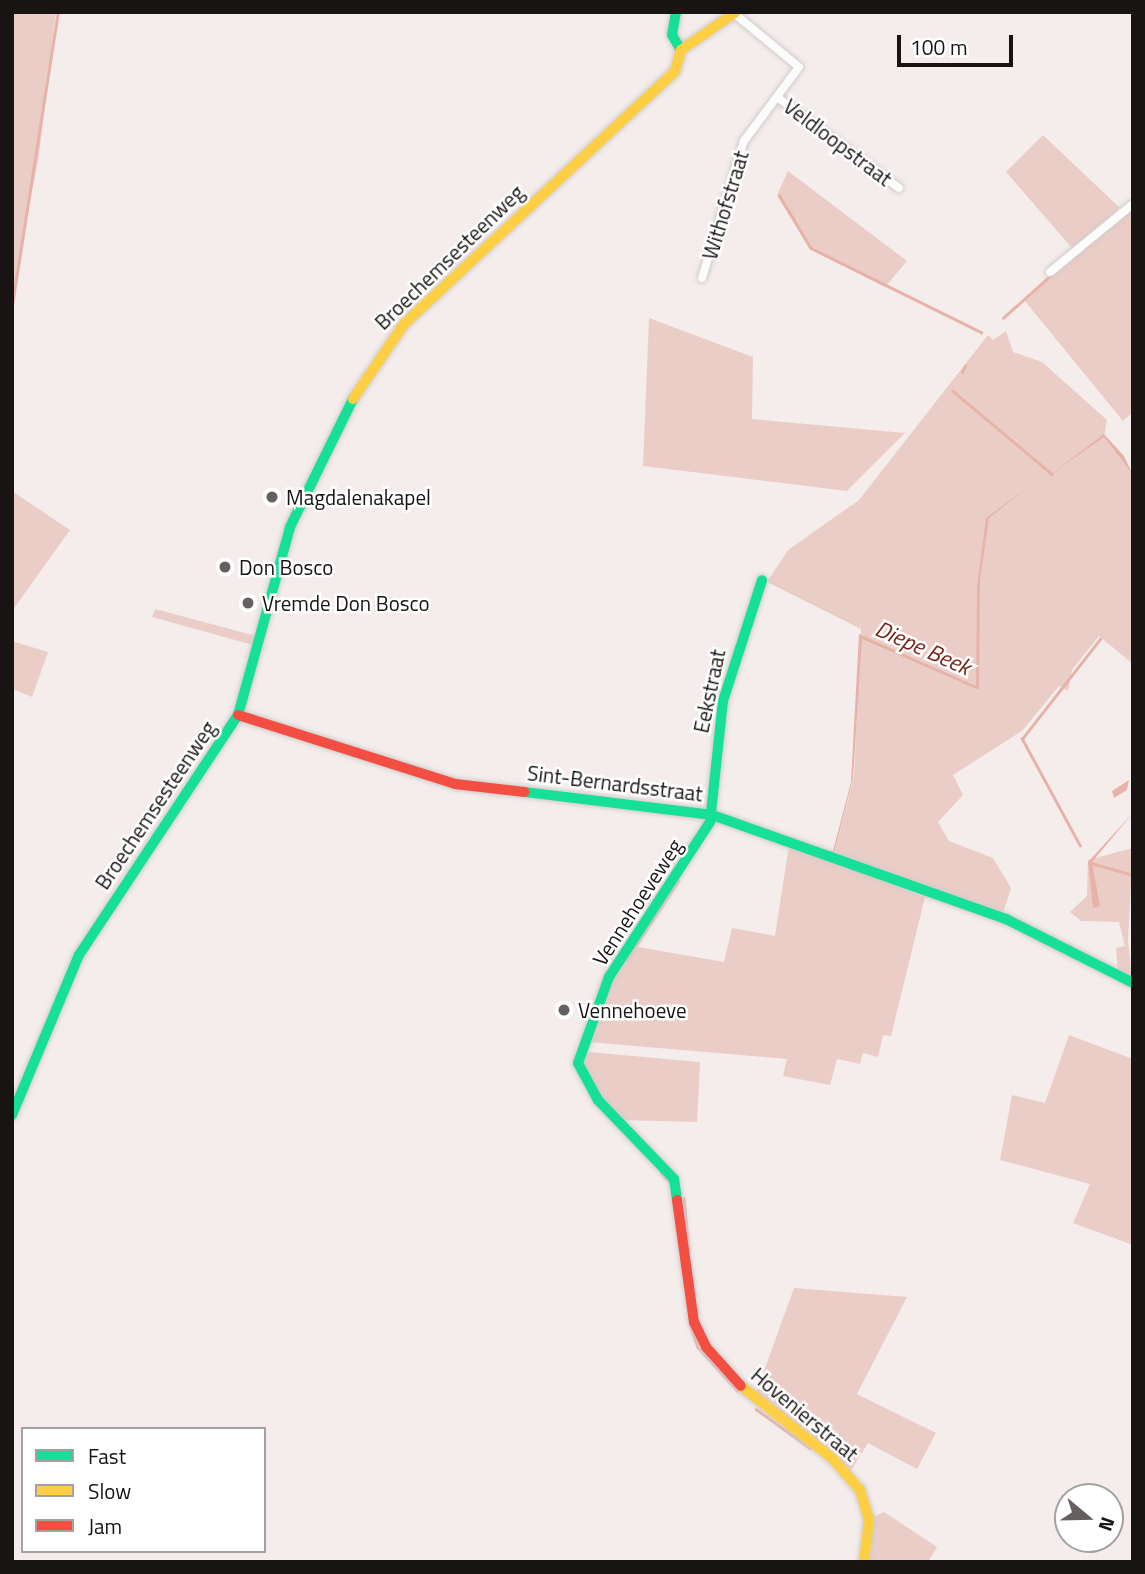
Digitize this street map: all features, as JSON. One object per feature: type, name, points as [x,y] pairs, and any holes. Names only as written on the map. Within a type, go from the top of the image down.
[{"type":"street","points":[[676,12],[671,35],[681,50]]},
{"type":"street","name":"Broechemsesteenweg","points":[[12,1115],[79,955],[238,715],[290,527],[369,367],[404,324],[675,71],[681,50],[736,13]]},
{"type":"street","name":"Withofstraat","points":[[702,278],[744,141],[778,97],[799,62],[736,13]]},
{"type":"street","name":"Veldloopstraat","points":[[778,97],[899,188]]},
{"type":"street","points":[[1050,272],[1133,204]]},
{"type":"street","name":"Eekstraat","points":[[712,815],[723,701],[762,580]]},
{"type":"street","name":"Sint-Bernardsstraat","points":[[238,715],[455,783],[712,815],[1006,919],[1133,983]]},
{"type":"street","name":"Vennehoeveweg","points":[[712,815],[609,977],[578,1063],[598,1100],[674,1179],[694,1322],[732,1377]]},
{"type":"street","name":"Hovenierstraat","points":[[732,1377],[853,1480],[869,1520],[864,1562]]},
{"type":"shaded area","points":[[12,12],[56,12],[39,155],[12,296]]},
{"type":"shaded area","points":[[1043,135],[1120,208],[1072,248],[1006,172]]},
{"type":"shaded area","points":[[788,171],[907,261],[885,287],[810,249],[778,193]]},
{"type":"shaded area","points":[[1133,208],[1133,412],[1123,421],[1024,300]]},
{"type":"shaded area","points":[[649,318],[753,357],[752,419],[905,433],[847,491],[643,466]]},
{"type":"shaded area","points":[[1006,331],[1013,352],[1042,362],[1107,420],[1104,437],[1133,475],[1133,664],[1099,636],[1072,670],[1068,691],[1059,686],[1022,731],[953,775],[963,795],[938,822],[949,841],[993,858],[1011,888],[1003,913],[834,855],[854,776],[861,629],[767,582],[788,550],[859,500],[988,335],[993,340]]},
{"type":"shaded area","points":[[1104,434],[1124,456],[1133,475],[1104,437],[1050,475]]},
{"type":"shaded area","points":[[1027,488],[989,518],[980,580],[979,690],[862,639],[853,778],[834,854],[826,850],[833,851],[851,782],[859,634],[976,686],[977,587],[986,518]]},
{"type":"shaded area","points":[[12,491],[70,530],[12,611]]},
{"type":"shaded area","points":[[155,609],[257,636],[253,645],[152,617]]},
{"type":"shaded area","points":[[12,641],[48,652],[32,697],[12,689]]},
{"type":"shaded area","points":[[1129,780],[1127,790],[1114,798],[1112,791]]},
{"type":"shaded area","points":[[1133,813],[1092,862],[1100,906],[1093,908],[1088,862]]},
{"type":"shaded area","points":[[789,845],[925,897],[891,1036],[883,1035],[878,1057],[863,1053],[860,1064],[837,1059],[830,1085],[783,1076],[787,1059],[588,1042],[608,985],[638,947],[724,962],[732,928],[775,936]]},
{"type":"shaded area","points":[[1133,848],[1128,940],[1132,980],[1118,973],[1116,948],[1125,946],[1119,922],[1081,921],[1070,912],[1087,896],[1088,860]]},
{"type":"shaded area","points":[[1069,1035],[1133,1059],[1133,1245],[1073,1223],[1090,1184],[1000,1160],[1012,1095],[1045,1103]]},
{"type":"shaded area","points":[[589,1052],[700,1062],[697,1122],[621,1120],[585,1079],[583,1056]]},
{"type":"shaded area","points":[[794,1288],[907,1297],[857,1394],[936,1433],[917,1469],[868,1443],[850,1472],[755,1396]]},
{"type":"shaded area","points":[[884,1512],[937,1547],[928,1562],[868,1562],[871,1518]]},
{"type":"waterway","points":[[12,305],[58,12]]},
{"type":"waterway","points":[[779,195],[811,248],[981,332]]},
{"type":"waterway","points":[[1003,318],[1051,275]]},
{"type":"waterway","points":[[962,372],[965,366]]},
{"type":"waterway","points":[[953,391],[1052,474]]},
{"type":"waterway","points":[[1080,846],[1022,739],[1100,639]]},
{"type":"waterway","points":[[1091,863],[1133,875]]},
{"type":"waterway","points":[[626,960],[678,881]]},
{"type":"waterway","points":[[661,1173],[671,1183]]},
{"type":"waterway","points":[[684,1198],[689,1251]]},
{"type":"waterway","points":[[690,1324],[698,1347],[738,1391]]},
{"type":"waterway","points":[[756,1409],[810,1448]]},
{"type":"traffic: fast","points":[[676,12],[672,35],[681,50]]},
{"type":"traffic: fast","points":[[12,1115],[79,955],[238,715],[290,527],[353,399]]},
{"type":"traffic: fast","points":[[677,1200],[674,1179],[598,1100],[578,1063],[609,977],[710,822],[723,701],[762,580]]},
{"type":"traffic: fast","points":[[525,792],[712,815],[1006,919],[1133,983]]},
{"type":"traffic: slow","points":[[681,50],[736,12]]},
{"type":"traffic: slow","points":[[353,399],[404,324],[675,71],[681,50]]},
{"type":"traffic: slow","points":[[741,1386],[832,1458],[860,1490],[869,1520],[864,1562]]},
{"type":"traffic: jam","points":[[238,715],[455,784],[525,792]]},
{"type":"traffic: jam","points":[[677,1200],[694,1322],[706,1347],[741,1386]]},
{"type":"place","name":"Magdalenakapel","points":[[272,497]]},
{"type":"place","name":"Don Bosco","points":[[225,567]]},
{"type":"place","name":"Vremde Don Bosco","points":[[248,603]]},
{"type":"place","name":"Vennehoeve","points":[[564,1010]]},
{"type":"water label","name":"Diepe Beek","points":[[923,648]]}]
